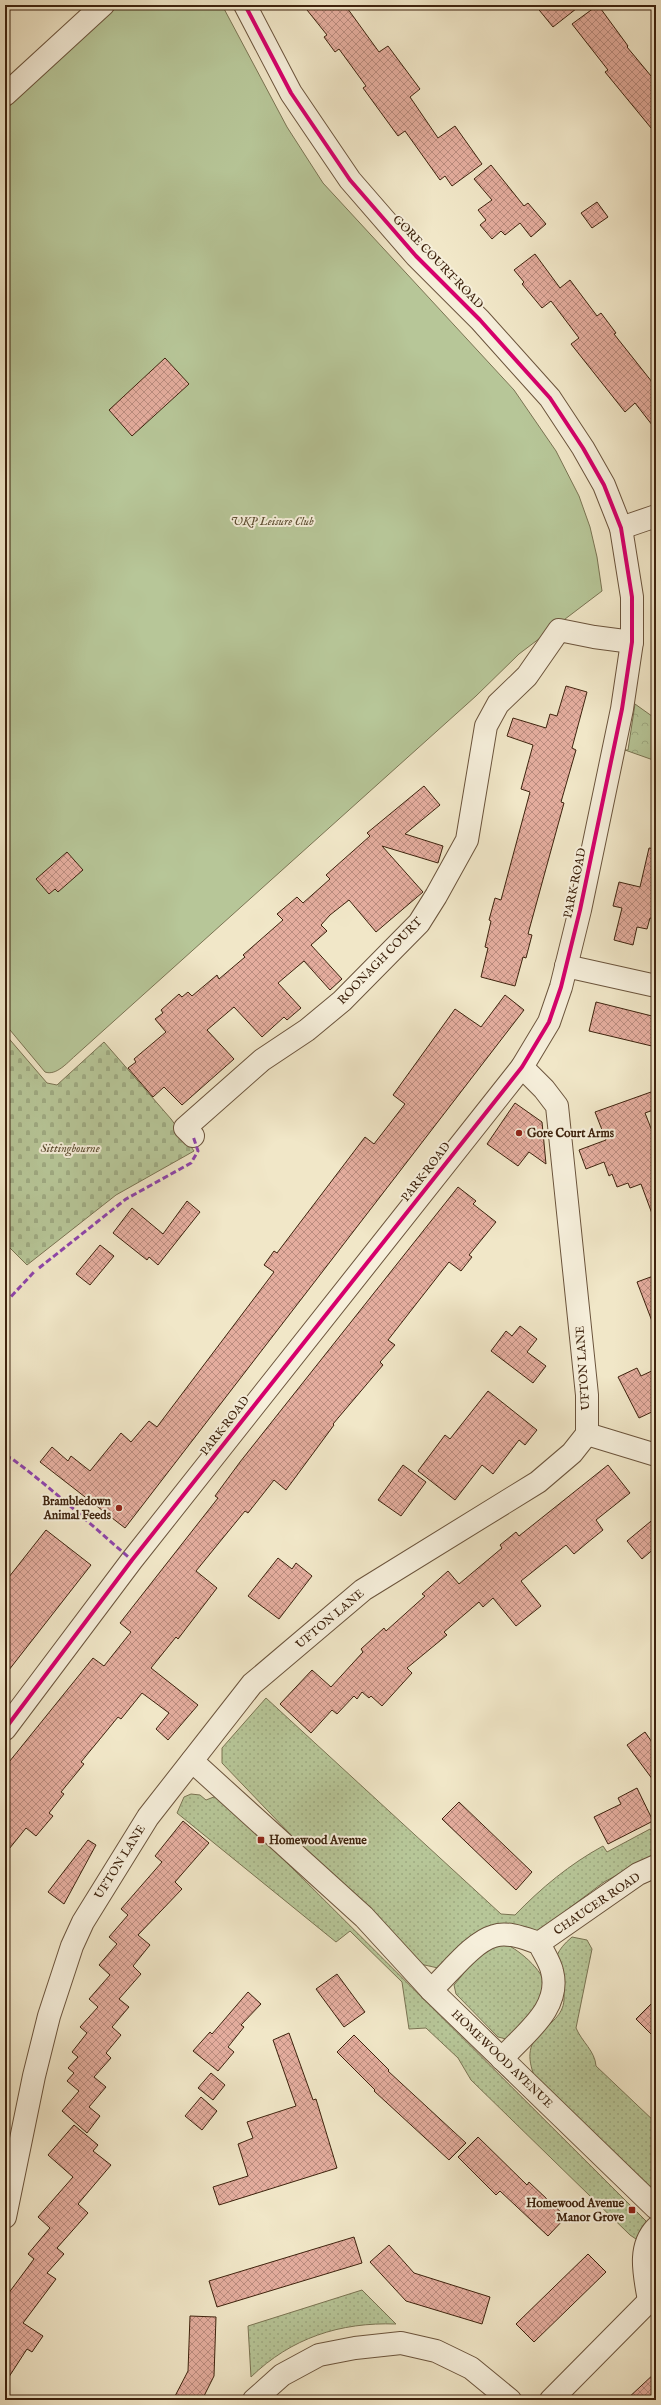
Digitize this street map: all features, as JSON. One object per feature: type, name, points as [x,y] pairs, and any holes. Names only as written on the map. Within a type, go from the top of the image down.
[{"type":"street","points":[[5,95],[103,5]]},
{"type":"street","name":"GORE COURT ROAD","points":[[245,5],[291,93],[350,180],[416,256],[480,320],[550,398],[583,448],[604,485],[621,528]]},
{"type":"street","points":[[621,528],[656,516]]},
{"type":"street","name":"PARK ROAD","points":[[7,1723],[132,1560],[522,1067],[549,1022],[566,966],[611,769],[632,642],[632,597],[621,528]]},
{"type":"street","name":"ROONAGH COURT","points":[[193,1136],[185,1128],[262,1060],[306,1030],[342,1001],[419,923],[467,840],[486,726],[498,704],[527,676],[559,630],[594,637],[632,642]]},
{"type":"street","points":[[566,966],[656,986]]},
{"type":"street","name":"UFTON LANE","points":[[5,2217],[13,2138],[49,2016],[72,1946],[83,1922],[148,1817],[252,1684],[363,1590],[538,1482],[572,1453],[587,1434],[587,1395],[557,1106],[544,1089],[522,1067]]},
{"type":"street","points":[[587,1434],[656,1455]]},
{"type":"street","name":"HOMEWOOD AVENUE","points":[[192,1761],[364,1917],[431,1990],[656,2208]]},
{"type":"street","name":"CHAUCER ROAD","points":[[539,1943],[638,1874],[656,1866]]},
{"type":"street","points":[[431,1990],[478,1944],[494,1935],[515,1936],[539,1943],[552,1970],[555,1989],[549,2007],[502,2060]]},
{"type":"street","points":[[551,2400],[652,2302],[643,2254],[649,2236],[656,2228]]},
{"type":"street","points":[[254,2400],[282,2375],[319,2355],[401,2343],[436,2351],[471,2368],[510,2400]]},
{"type":"green space","name":"UKP Leisure Club","points":[[119,5],[222,5],[287,127],[323,183],[514,390],[556,451],[579,496],[590,527],[597,557],[602,591],[519,654],[476,696],[68,1062],[57,1071],[49,1073],[45,1072],[5,1024],[5,110]]},
{"type":"green space","points":[[635,704],[656,719],[656,761],[625,750],[628,750]]},
{"type":"green space","name":"Sittingbourne","points":[[5,1034],[47,1083],[57,1085],[104,1042],[171,1119],[194,1151],[116,1195],[27,1265],[5,1243]]},
{"type":"green space","points":[[266,1698],[501,1914],[515,1915],[556,1877],[603,1846],[607,1852],[650,1829],[656,1838],[656,1854],[604,1882],[568,1909],[544,1931],[516,1935],[438,1968],[420,1964],[314,1859],[222,1763],[222,1748]]},
{"type":"green space","points":[[191,1794],[200,1795],[206,1800],[219,1795],[646,2221],[649,2229],[643,2238],[636,2239],[630,2235],[471,2080],[458,2058],[426,2028],[409,2029],[402,1982],[350,1931],[336,1942],[177,1813],[184,1797]]},
{"type":"green space","points":[[572,1937],[587,1940],[592,1949],[576,2028],[591,2051],[596,2066],[656,2123],[656,2199],[536,2080],[531,2063],[530,2050],[534,2040],[556,2018],[561,2010],[564,2000],[564,1991],[556,1962],[558,1954],[563,1946]]},
{"type":"green space","points":[[504,1943],[518,1951],[538,1970],[546,1985],[547,1993],[510,2040],[498,2037],[456,1994],[454,1985],[482,1954],[496,1945]]},
{"type":"green space","points":[[362,2290],[396,2324],[355,2326],[318,2335],[283,2352],[266,2363],[251,2377],[248,2326]]},
{"type":"building","points":[[303,5],[345,5],[379,52],[388,46],[420,89],[410,97],[438,138],[455,126],[482,164],[452,186],[445,176],[440,180],[405,131],[398,136],[363,88],[366,86],[339,49],[335,52],[324,37],[327,35]]},
{"type":"building","points":[[535,5],[581,5],[553,27]]},
{"type":"building","points":[[598,5],[628,46],[627,47],[656,82],[656,134],[605,72],[608,70],[572,24]]},
{"type":"building","points":[[491,165],[524,206],[528,203],[546,224],[531,237],[520,223],[505,235],[501,231],[492,239],[480,225],[486,220],[478,210],[492,200],[474,179]]},
{"type":"building","points":[[597,202],[608,217],[592,228],[581,213]]},
{"type":"building","points":[[535,254],[560,288],[570,280],[597,316],[601,313],[616,333],[614,334],[656,387],[656,430],[635,403],[625,412],[571,344],[579,338],[551,301],[542,308],[522,284],[524,282],[514,270]]},
{"type":"building","points":[[165,358],[189,384],[132,436],[109,410]]},
{"type":"building","points":[[566,686],[587,692],[572,748],[576,750],[561,802],[564,803],[528,934],[532,935],[526,958],[523,957],[515,986],[481,977],[488,948],[485,947],[491,921],[489,920],[495,898],[501,900],[530,792],[521,789],[533,745],[507,736],[513,718],[546,728],[550,714],[557,716]]},
{"type":"building","points":[[424,786],[440,805],[405,834],[443,846],[438,863],[382,846],[423,892],[376,932],[349,900],[330,915],[321,925],[327,931],[311,945],[342,979],[330,990],[304,961],[278,983],[301,1008],[287,1020],[284,1017],[262,1037],[234,1007],[207,1030],[234,1059],[182,1105],[164,1087],[153,1097],[128,1068],[136,1062],[134,1059],[166,1032],[155,1019],[163,1013],[161,1010],[179,994],[182,997],[188,992],[192,996],[217,975],[219,979],[245,957],[243,955],[283,920],[277,914],[297,897],[303,903],[330,879],[326,875],[370,836],[367,833]]},
{"type":"building","points":[[649,848],[656,849],[656,920],[650,918],[647,929],[637,927],[633,945],[614,940],[622,908],[613,906],[619,882],[640,887]]},
{"type":"building","points":[[67,852],[83,870],[58,892],[55,889],[49,894],[36,879]]},
{"type":"building","points":[[505,995],[524,1010],[125,1528],[40,1462],[52,1447],[68,1461],[71,1456],[90,1471],[121,1433],[131,1442],[149,1421],[157,1427],[274,1272],[264,1265],[274,1251],[277,1253],[365,1137],[374,1144],[405,1104],[393,1095],[455,1009],[481,1027]]},
{"type":"building","points":[[596,1002],[656,1017],[656,1047],[589,1031]]},
{"type":"building","points":[[651,1092],[656,1109],[645,1113],[656,1141],[656,1218],[654,1219],[641,1184],[630,1188],[628,1183],[617,1187],[612,1174],[609,1176],[604,1162],[586,1169],[579,1150],[606,1140],[595,1112]]},
{"type":"building","name":"Gore Court Arms","points":[[515,1103],[542,1122],[546,1164],[529,1152],[518,1166],[487,1144]]},
{"type":"building","points":[[458,1187],[476,1201],[473,1204],[496,1222],[469,1255],[472,1257],[461,1271],[449,1262],[388,1340],[395,1345],[380,1362],[383,1365],[333,1424],[334,1425],[286,1490],[274,1480],[248,1513],[245,1511],[196,1571],[217,1588],[178,1639],[176,1637],[151,1668],[198,1705],[168,1740],[156,1729],[169,1713],[142,1693],[121,1719],[118,1717],[81,1762],[84,1764],[61,1792],[64,1794],[49,1813],[53,1816],[36,1836],[26,1828],[5,1854],[5,1767],[93,1658],[104,1666],[131,1632],[120,1623],[218,1498],[215,1496],[240,1462]]},
{"type":"building","points":[[187,1201],[200,1212],[158,1265],[149,1257],[147,1260],[113,1233],[132,1208],[163,1234]]},
{"type":"building","points":[[100,1245],[114,1256],[90,1285],[76,1274]]},
{"type":"building","points":[[656,1275],[656,1329],[655,1329],[637,1282]]},
{"type":"building","points":[[520,1326],[537,1339],[527,1352],[546,1366],[533,1383],[491,1351],[506,1331],[512,1336]]},
{"type":"building","points":[[637,1368],[641,1376],[656,1369],[656,1410],[639,1418],[618,1377]]},
{"type":"building","points":[[488,1391],[537,1430],[525,1445],[519,1440],[493,1474],[482,1465],[455,1500],[418,1471],[445,1435],[450,1439]]},
{"type":"building","points":[[403,1465],[426,1482],[401,1516],[378,1500]]},
{"type":"building","points":[[608,1465],[630,1493],[596,1520],[603,1530],[574,1554],[566,1545],[521,1581],[541,1606],[516,1626],[493,1598],[483,1607],[479,1602],[444,1632],[447,1635],[407,1668],[412,1673],[382,1706],[371,1696],[369,1698],[362,1692],[357,1699],[354,1696],[337,1714],[332,1710],[311,1733],[280,1704],[312,1670],[331,1687],[363,1652],[361,1649],[384,1628],[386,1631],[425,1596],[422,1594],[448,1571],[459,1584],[502,1548],[500,1545],[516,1532],[519,1536]]},
{"type":"building","points":[[656,1517],[656,1547],[642,1559],[627,1541]]},
{"type":"building","points":[[46,1530],[91,1565],[5,1675],[5,1582]]},
{"type":"building","points":[[278,1558],[292,1569],[296,1563],[312,1576],[279,1619],[248,1596]]},
{"type":"building","points":[[645,1732],[656,1748],[656,1784],[627,1745]]},
{"type":"building","points":[[637,1788],[653,1821],[608,1844],[594,1817],[621,1804],[618,1798]]},
{"type":"building","points":[[459,1802],[532,1872],[516,1890],[442,1819]]},
{"type":"building","points":[[183,1821],[209,1843],[175,1882],[182,1889],[138,1935],[150,1945],[133,1966],[141,1974],[119,1999],[129,2007],[112,2027],[121,2035],[106,2053],[111,2058],[94,2077],[106,2087],[89,2107],[100,2116],[87,2133],[62,2111],[79,2091],[67,2081],[74,2073],[68,2068],[78,2057],[72,2052],[87,2033],[80,2027],[98,2007],[89,1999],[110,1975],[99,1965],[117,1944],[109,1937],[128,1915],[121,1909],[162,1862],[155,1856]]},
{"type":"building","points":[[88,1840],[96,1845],[64,1904],[48,1892]]},
{"type":"building","points":[[337,1974],[365,2012],[344,2027],[316,1989]]},
{"type":"building","points":[[248,1992],[261,2004],[241,2025],[244,2027],[228,2047],[234,2052],[218,2071],[193,2051],[210,2032],[212,2034]]},
{"type":"building","points":[[656,1999],[656,2039],[636,2019]]},
{"type":"building","points":[[289,2033],[313,2100],[316,2099],[337,2168],[219,2205],[213,2187],[248,2176],[238,2144],[253,2138],[247,2122],[296,2106],[273,2040]]},
{"type":"building","points":[[354,2035],[389,2070],[388,2071],[466,2143],[449,2160],[374,2091],[375,2090],[337,2052]]},
{"type":"building","points":[[211,2073],[225,2085],[213,2100],[198,2088]]},
{"type":"building","points":[[201,2097],[217,2111],[202,2130],[185,2116]]},
{"type":"building","points":[[74,2125],[98,2145],[93,2151],[111,2165],[78,2204],[88,2213],[57,2248],[64,2254],[47,2273],[56,2279],[23,2323],[43,2336],[32,2352],[27,2349],[5,2383],[5,2298],[34,2259],[28,2254],[50,2228],[38,2217],[73,2177],[48,2155]]},
{"type":"building","points":[[478,2137],[527,2185],[529,2182],[566,2217],[548,2236],[500,2191],[496,2195],[458,2157]]},
{"type":"building","points":[[354,2237],[362,2263],[217,2307],[209,2281]]},
{"type":"building","points":[[389,2245],[414,2273],[490,2297],[482,2324],[406,2301],[370,2262]]},
{"type":"building","points":[[588,2254],[606,2272],[534,2342],[516,2324]]},
{"type":"building","points":[[190,2316],[216,2317],[214,2376],[202,2400],[173,2400],[188,2371]]},
{"type":"building","points":[[656,2372],[656,2400],[626,2400]]},
{"type":"marked path","points":[[39,1268],[126,1199],[191,1163],[198,1151],[193,1136]]},
{"type":"marked path","points":[[5,1303],[34,1272]]},
{"type":"marked path","points":[[5,1457],[11,1458],[42,1482],[132,1560]]},
{"type":"cycle path","points":[[5,1729],[132,1560],[522,1067],[549,1022],[561,987],[580,910],[622,709],[632,642],[632,597],[621,528],[604,485],[583,448],[550,398],[480,320],[416,256],[350,180],[291,93],[245,5]]},
{"type":"place","name":"Gore Court Arms","points":[[519,1133]]},
{"type":"place","name":"Brambledown Animal Feeds","points":[[119,1508]]},
{"type":"place","name":"Homewood Avenue","points":[[261,1840]]},
{"type":"place","name":"Homewood Avenue Manor Grove","points":[[632,2210]]}]
